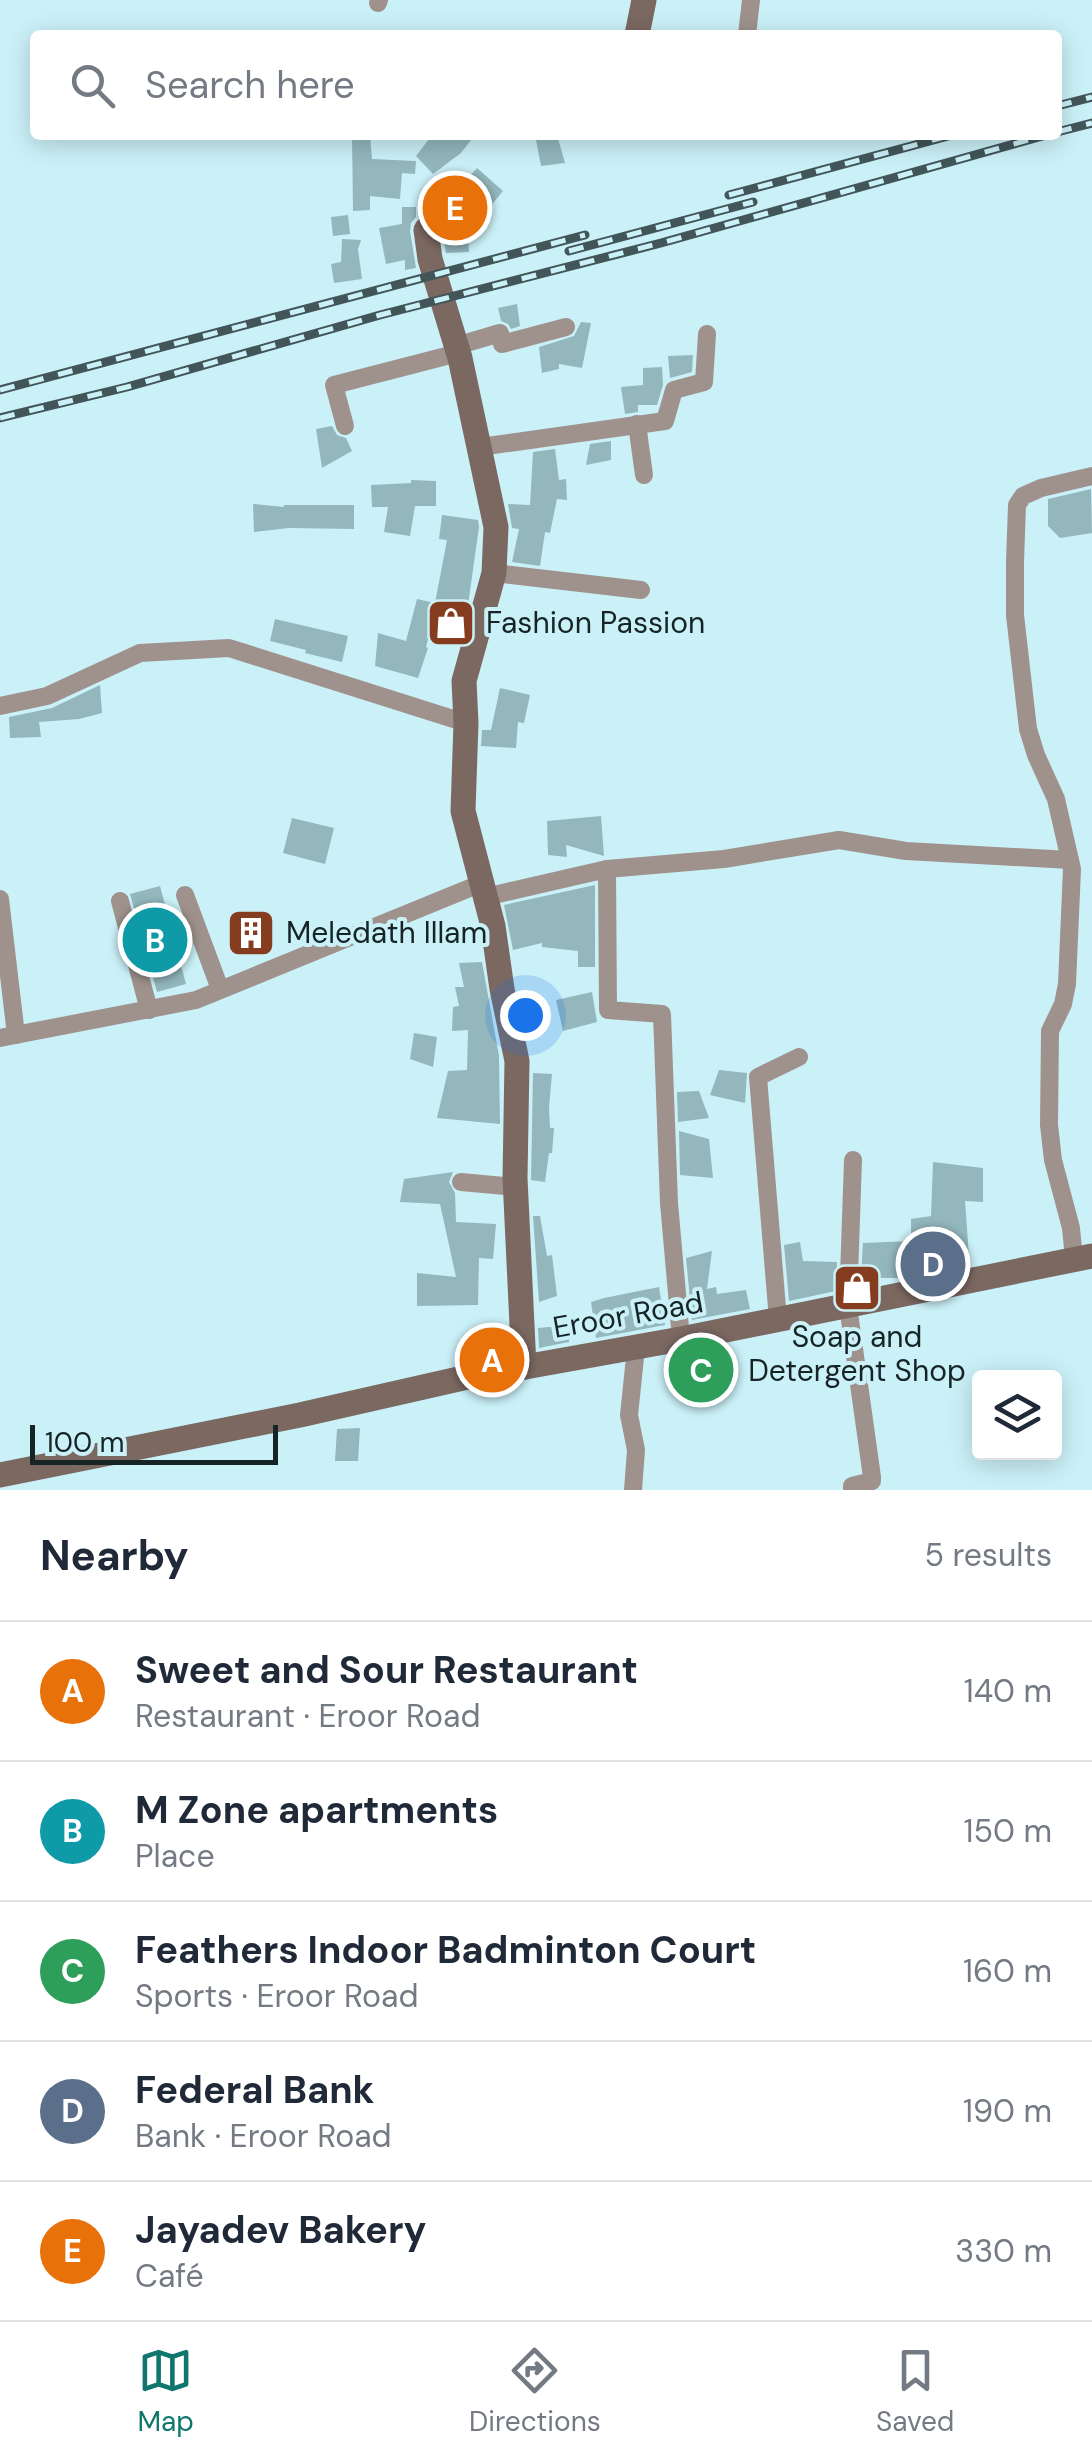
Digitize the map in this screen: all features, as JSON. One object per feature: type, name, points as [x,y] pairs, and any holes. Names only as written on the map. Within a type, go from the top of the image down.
[{"type":"main road","points":[[639,30],[644,0]]},
{"type":"main road","points":[[426,230],[496,527],[494,574],[464,681],[463,811],[493,926],[516,1061],[516,1188],[524,1367]]},
{"type":"main road","name":"Eroor Road","points":[[0,1475],[463,1378],[636,1348],[1083,1258]]},
{"type":"street","points":[[747,30],[752,0]]},
{"type":"street","points":[[345,426],[334,386],[500,333],[502,344],[566,327]]},
{"type":"street","points":[[480,447],[666,421],[674,390],[704,382],[706,334]]},
{"type":"street","points":[[637,424],[644,475]]},
{"type":"street","points":[[1083,1258],[1071,1228],[1048,1125],[1050,1031],[1063,1004],[1069,959],[1070,860],[1056,799],[1036,755],[1026,713],[1015,614],[1017,505],[1023,496],[1041,488],[1092,476]]},
{"type":"street","points":[[494,574],[640,590]]},
{"type":"street","points":[[0,706],[47,696],[140,653],[230,648],[466,723]]},
{"type":"street","points":[[0,899],[8,1037],[196,1000],[483,890],[608,869],[724,859],[839,840],[906,851],[1070,860]]},
{"type":"street","points":[[608,869],[608,1010],[662,1014],[670,1203],[681,1339]]},
{"type":"street","points":[[186,895],[220,989]]},
{"type":"street","points":[[120,901],[150,1010]]},
{"type":"street","points":[[778,1320],[758,1077],[798,1057]]},
{"type":"street","points":[[852,1490],[852,1486],[872,1481],[848,1306],[853,1160]]},
{"type":"street","points":[[461,1182],[516,1188]]},
{"type":"street","points":[[633,1490],[636,1450],[629,1415],[636,1348]]},
{"type":"building","points":[[352,140],[370,140],[372,159],[416,161],[415,174],[402,173],[400,199],[370,196],[370,210],[353,211]]},
{"type":"building","points":[[428,140],[471,140],[433,174],[416,156]]},
{"type":"building","points":[[536,140],[558,140],[565,163],[541,166]]},
{"type":"building","points":[[477,168],[503,191],[488,209],[478,199],[468,234],[469,252],[446,253],[440,217],[432,215],[441,183],[459,188]]},
{"type":"building","points":[[402,207],[416,207],[410,231],[416,268],[405,270],[405,260],[386,264],[379,228],[402,224]]},
{"type":"building","points":[[348,215],[350,234],[333,236],[331,217]]},
{"type":"building","points":[[342,239],[361,240],[358,249],[362,279],[334,283],[331,264],[341,262]]},
{"type":"building","points":[[517,304],[520,326],[511,329],[501,321],[498,308]]},
{"type":"building","points":[[581,322],[591,323],[582,368],[559,364],[559,369],[542,373],[539,347],[574,336]]},
{"type":"building","points":[[693,355],[692,372],[670,378],[668,356]]},
{"type":"building","points":[[662,367],[663,385],[657,405],[638,405],[638,412],[625,414],[621,387],[643,385],[643,368]]},
{"type":"building","points":[[332,426],[337,435],[346,438],[352,451],[322,468],[316,429]]},
{"type":"building","points":[[611,441],[611,460],[586,465],[590,444]]},
{"type":"building","points":[[555,449],[559,480],[566,479],[567,500],[557,499],[550,533],[545,532],[540,566],[512,562],[519,529],[512,528],[508,504],[530,505],[533,452]]},
{"type":"building","points":[[436,481],[436,506],[415,506],[410,536],[384,532],[388,507],[372,507],[371,485]]},
{"type":"building","points":[[1091,489],[1092,533],[1060,538],[1048,526],[1048,499]]},
{"type":"building","points":[[253,504],[354,505],[354,529],[254,532]]},
{"type":"building","points":[[442,515],[478,520],[463,625],[434,615],[418,678],[375,666],[378,633],[406,641],[417,599],[435,603],[447,540],[439,539]]},
{"type":"building","points":[[275,619],[348,636],[342,662],[270,641]]},
{"type":"building","points":[[100,685],[102,713],[39,722],[41,737],[10,738],[9,717],[52,708]]},
{"type":"building","points":[[500,688],[530,695],[524,723],[518,722],[516,748],[481,746],[482,730],[491,730]]},
{"type":"building","points":[[601,816],[604,856],[566,845],[567,857],[548,855],[547,821]]},
{"type":"building","points":[[292,818],[334,828],[325,864],[283,853]]},
{"type":"building","points":[[595,885],[595,967],[578,967],[578,951],[542,947],[542,943],[513,950],[504,905]]},
{"type":"building","points":[[160,886],[186,984],[157,992],[130,894]]},
{"type":"building","name":"Meledath Illam","points":[[242,927],[275,939],[247,948]]},
{"type":"building","points":[[482,962],[499,1056],[500,1124],[437,1118],[448,1071],[467,1070],[468,1030],[452,1031],[453,1007],[459,1006],[455,987],[464,987],[459,963]]},
{"type":"building","points":[[592,992],[597,1022],[563,1031],[556,1000]]},
{"type":"building","points":[[414,1033],[437,1037],[433,1067],[410,1059]]},
{"type":"building","points":[[719,1070],[747,1073],[745,1103],[710,1095]]},
{"type":"building","points":[[533,1073],[552,1074],[549,1108],[550,1128],[554,1128],[545,1182],[531,1180]]},
{"type":"building","points":[[699,1091],[709,1118],[678,1122],[677,1092]]},
{"type":"building","points":[[679,1131],[709,1139],[713,1178],[680,1175]]},
{"type":"building","points":[[933,1162],[983,1168],[983,1202],[965,1201],[969,1256],[898,1267],[900,1278],[861,1278],[863,1243],[911,1241],[911,1219],[931,1216]]},
{"type":"building","points":[[453,1172],[449,1182],[455,1193],[456,1222],[496,1224],[493,1259],[479,1258],[478,1305],[417,1306],[417,1273],[456,1277],[440,1204],[400,1202],[404,1179]]},
{"type":"building","points":[[533,1216],[540,1216],[547,1256],[552,1255],[557,1296],[539,1302]]},
{"type":"building","points":[[800,1242],[803,1261],[837,1262],[836,1291],[789,1301],[784,1245]]},
{"type":"building","points":[[712,1251],[707,1289],[716,1287],[717,1294],[746,1290],[750,1309],[692,1320],[686,1258]]},
{"type":"building","points":[[659,1287],[665,1325],[596,1338],[591,1302]]},
{"type":"building","points":[[571,1325],[569,1342],[539,1348],[538,1328]]},
{"type":"building","points":[[506,1331],[507,1354],[480,1353],[480,1334]]},
{"type":"building","points":[[360,1428],[358,1461],[335,1461],[337,1429]]},
{"type":"railway","points":[[1062,105],[1092,97]]},
{"type":"railway","points":[[1062,131],[1092,123]]},
{"type":"railway","points":[[729,195],[933,140]]},
{"type":"railway","points":[[0,418],[661,243],[1028,140]]},
{"type":"railway","points":[[569,251],[753,202]]},
{"type":"railway","points":[[0,390],[585,235]]},
{"type":"place","name":"Jayadev Bakery","points":[[455,208]]},
{"type":"place","name":"Fashion Passion","points":[[451,623]]},
{"type":"place","name":"Meledath Illam","points":[[251,933]]},
{"type":"place","name":"M Zone apartments","points":[[155,940]]},
{"type":"place","name":"Federal Bank","points":[[933,1264]]},
{"type":"place","name":"Soap and Detergent Shop","points":[[857,1288]]},
{"type":"place","name":"Sweet and Sour Restaurant","points":[[492,1360]]},
{"type":"place","name":"Feathers Indoor Badminton Court","points":[[701,1370]]}]
